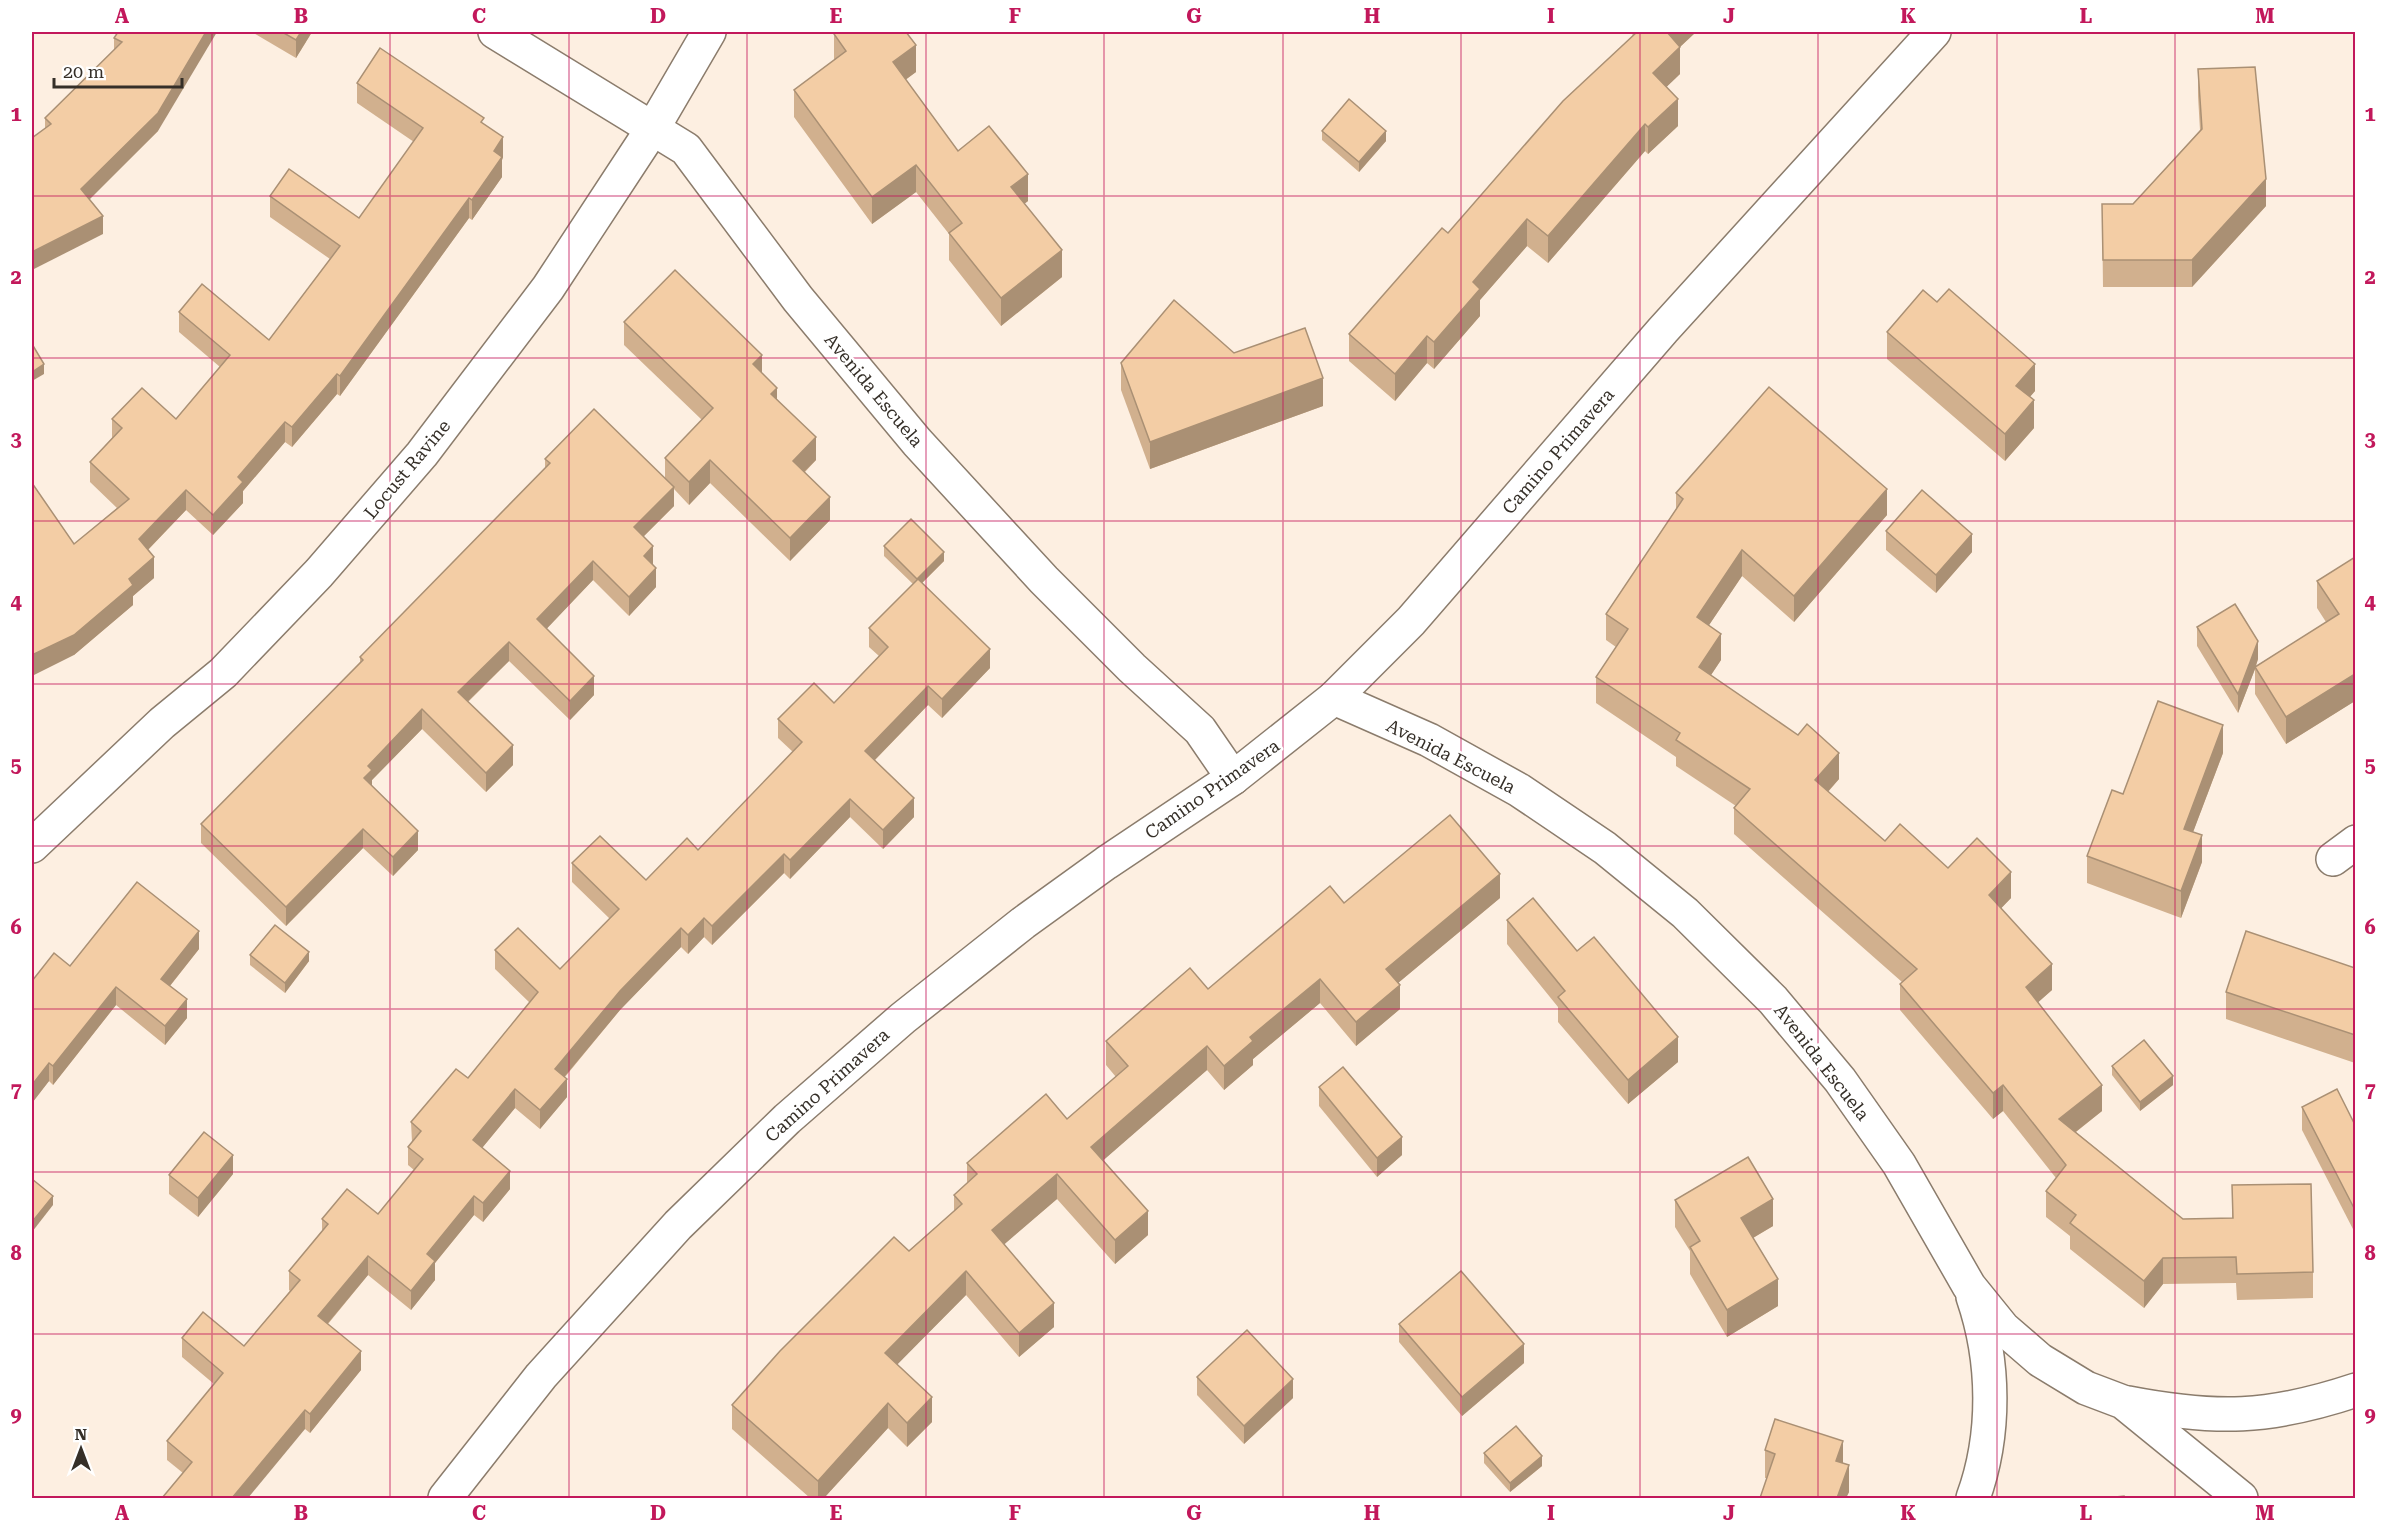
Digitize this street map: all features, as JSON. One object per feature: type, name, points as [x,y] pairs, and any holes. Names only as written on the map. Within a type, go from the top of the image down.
[{"type":"street","name":"Avenida Escuela","points":[[495,32],[686,148],[798,299],[917,442],[1044,580],[1200,730],[1233,778]]},
{"type":"street","name":"Locust Ravine","points":[[32,846],[162,723],[223,673],[320,573],[422,454],[548,288],[653,128],[709,32]]},
{"type":"street","name":"Camino Primavera","points":[[445,1498],[549,1367],[678,1226],[788,1119],[903,1018],[1023,923],[1106,863],[1233,778],[1334,698],[1411,621],[1662,330],[1934,32]]},
{"type":"street","name":"Avenida Escuela","points":[[1334,698],[1429,740],[1519,790],[1605,848],[1685,913],[1773,1000],[1840,1080],[1899,1164],[1969,1286],[2003,1328],[2040,1360],[2086,1388],[2123,1402],[2241,1498]]},
{"type":"street","points":[[1969,1286],[1978,1314],[1988,1367],[1989,1426],[1979,1480],[1972,1498]]},
{"type":"street","points":[[2123,1402],[2184,1414],[2249,1415],[2312,1405],[2355,1390]]},
{"type":"building","points":[[118,32],[206,32],[158,113],[81,189],[103,216],[32,252],[32,138],[51,124],[45,118],[122,42],[114,38]]},
{"type":"building","points":[[282,32],[301,32],[296,40]]},
{"type":"building","points":[[837,32],[906,32],[916,45],[893,62],[958,151],[989,126],[1028,174],[1011,187],[1062,250],[1001,298],[949,233],[962,223],[916,165],[872,197],[794,90],[846,51],[834,34]]},
{"type":"building","points":[[1637,32],[1667,32],[1680,47],[1653,73],[1678,99],[1648,127],[1645,124],[1548,236],[1527,219],[1473,282],[1480,289],[1434,342],[1427,336],[1395,374],[1349,334],[1442,228],[1448,233],[1563,101]]},
{"type":"building","points":[[380,48],[484,118],[481,122],[503,137],[494,151],[502,157],[472,200],[469,198],[340,376],[337,374],[292,427],[285,422],[238,477],[243,482],[213,515],[186,490],[139,539],[154,557],[129,579],[133,585],[74,635],[32,655],[32,483],[74,544],[129,499],[90,462],[122,428],[112,419],[142,388],[176,419],[230,355],[179,312],[202,284],[269,340],[340,246],[270,196],[289,169],[359,218],[423,128],[357,83]]},
{"type":"building","points":[[2255,67],[2266,179],[2192,260],[2103,260],[2102,204],[2133,204],[2202,129],[2198,69]]},
{"type":"building","points":[[1349,99],[1386,131],[1359,162],[1322,131]]},
{"type":"building","points":[[675,270],[762,355],[753,364],[777,388],[771,394],[816,437],[793,461],[830,497],[790,538],[710,460],[689,482],[665,458],[713,408],[624,322]]},
{"type":"building","points":[[1949,289],[2035,364],[2016,386],[2034,400],[2005,434],[1887,332],[1923,290],[1937,302]]},
{"type":"building","points":[[1174,300],[1234,353],[1305,328],[1323,378],[1150,442],[1121,363]]},
{"type":"building","points":[[32,344],[44,364],[32,372]]},
{"type":"building","points":[[1769,387],[1887,489],[1794,596],[1742,550],[1697,617],[1721,634],[1699,667],[1798,735],[1807,724],[1839,753],[1815,780],[1885,841],[1900,824],[1948,868],[1977,838],[2011,872],[1989,895],[2052,964],[2026,987],[2102,1085],[2059,1119],[2183,1219],[2233,1218],[2232,1185],[2311,1184],[2313,1272],[2237,1274],[2236,1257],[2163,1258],[2144,1281],[2070,1223],[2076,1215],[2046,1191],[2066,1165],[2003,1085],[1993,1093],[1900,984],[1917,969],[1734,808],[1750,789],[1676,740],[1680,733],[1596,677],[1628,629],[1606,614],[1683,499],[1676,493]]},
{"type":"building","points":[[594,409],[674,487],[634,527],[653,546],[644,556],[656,568],[629,597],[593,561],[537,619],[594,676],[570,701],[509,642],[458,692],[513,745],[486,773],[422,709],[368,766],[372,770],[364,778],[418,831],[393,857],[363,829],[286,907],[201,824],[363,660],[360,657],[550,463],[545,459]]},
{"type":"building","points":[[1922,490],[1972,534],[1936,575],[1886,531]]},
{"type":"building","points":[[911,519],[944,552],[917,579],[884,546]]},
{"type":"building","points":[[2355,557],[2355,674],[2286,717],[2255,667],[2339,614],[2317,581]]},
{"type":"building","points":[[918,579],[990,649],[942,699],[928,686],[865,751],[914,798],[883,830],[850,799],[790,860],[784,854],[712,926],[704,918],[688,935],[681,928],[620,991],[555,1069],[567,1079],[540,1110],[515,1089],[473,1140],[510,1171],[483,1203],[474,1196],[427,1254],[435,1261],[411,1291],[368,1256],[318,1316],[361,1351],[310,1414],[305,1410],[232,1498],[162,1498],[192,1462],[167,1441],[223,1373],[182,1338],[203,1312],[244,1346],[300,1280],[289,1271],[328,1224],[322,1219],[347,1189],[378,1214],[423,1159],[408,1147],[421,1131],[411,1122],[456,1069],[468,1078],[538,992],[495,950],[518,928],[560,969],[619,909],[572,863],[600,836],[646,880],[687,838],[698,850],[802,742],[778,719],[814,683],[834,703],[888,647],[869,628]]},
{"type":"building","points":[[2235,604],[2258,641],[2238,694],[2197,627]]},
{"type":"building","points":[[2158,701],[2223,725],[2184,829],[2202,835],[2181,891],[2087,856],[2112,790],[2123,794]]},
{"type":"building","points":[[1450,815],[1500,874],[1386,969],[1400,985],[1356,1022],[1320,979],[1250,1037],[1253,1041],[1224,1066],[1207,1046],[1091,1147],[1148,1211],[1115,1240],[1057,1174],[992,1230],[1054,1303],[1019,1333],[966,1271],[885,1353],[932,1397],[907,1423],[888,1403],[818,1481],[732,1405],[780,1351],[894,1237],[909,1251],[962,1204],[954,1195],[977,1174],[967,1163],[1046,1094],[1067,1119],[1128,1066],[1106,1041],[1190,968],[1208,989],[1330,886],[1344,903]]},
{"type":"building","points":[[137,882],[199,931],[161,979],[187,999],[165,1026],[116,987],[53,1066],[49,1063],[32,1085],[32,981],[54,953],[70,966]]},
{"type":"building","points":[[1533,898],[1577,951],[1594,937],[1678,1037],[1628,1080],[1558,997],[1565,991],[1507,920]]},
{"type":"building","points":[[275,925],[309,952],[285,983],[250,955]]},
{"type":"building","points":[[2246,931],[2355,968],[2355,1035],[2226,992]]},
{"type":"building","points":[[2144,1040],[2173,1076],[2140,1102],[2112,1066]]},
{"type":"building","points":[[1343,1067],[1402,1137],[1377,1158],[1319,1087]]},
{"type":"building","points":[[2337,1089],[2355,1125],[2355,1210],[2302,1107]]},
{"type":"building","points":[[204,1132],[233,1155],[198,1198],[169,1175]]},
{"type":"building","points":[[1748,1157],[1773,1199],[1741,1218],[1778,1279],[1727,1310],[1690,1247],[1700,1241],[1675,1200]]},
{"type":"building","points":[[32,1179],[53,1196],[32,1222]]},
{"type":"building","points":[[1461,1271],[1524,1344],[1462,1397],[1399,1324]]},
{"type":"building","points":[[1247,1330],[1293,1379],[1244,1426],[1197,1377]]},
{"type":"building","points":[[1775,1419],[1843,1441],[1836,1461],[1849,1465],[1837,1498],[1760,1498],[1775,1454],[1765,1450]]},
{"type":"building","points":[[1516,1426],[1542,1456],[1510,1483],[1484,1453]]}]
